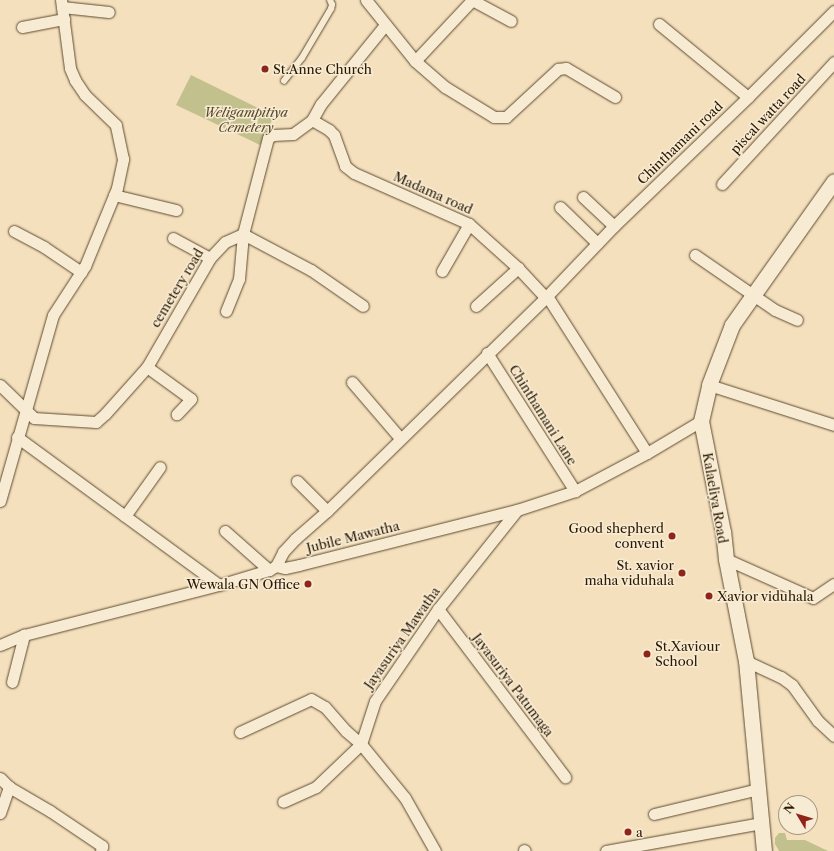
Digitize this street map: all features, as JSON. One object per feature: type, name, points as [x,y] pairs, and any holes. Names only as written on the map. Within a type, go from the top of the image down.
[{"type":"street","points":[[366,0],[385,26],[415,60],[445,87],[494,117],[506,116],[558,69],[566,68],[615,97]]},
{"type":"street","points":[[415,60],[472,0],[511,21]]},
{"type":"street","points":[[0,500],[53,315],[81,272],[114,195],[123,159],[116,125],[85,95],[75,80],[70,68],[62,4],[108,12]]},
{"type":"street","name":"Chinthamani road","points":[[272,568],[295,538],[327,511],[546,297],[614,226],[748,97],[834,11]]},
{"type":"street","points":[[22,27],[64,19]]},
{"type":"street","points":[[659,24],[748,97]]},
{"type":"street","points":[[226,310],[239,279],[243,234],[268,138],[273,135],[293,134],[312,120],[321,104],[385,26]]},
{"type":"street","name":"piscal watta road","points":[[722,184],[834,62]]},
{"type":"street","name":"Madama road","points":[[312,120],[329,130],[334,135],[345,166],[354,173],[469,224],[518,268],[546,297],[647,453]]},
{"type":"street","name":"Kalaeliya Road","points":[[764,851],[746,662],[726,559],[723,532],[701,421],[709,385],[732,325],[834,181]]},
{"type":"street","points":[[114,195],[176,210]]},
{"type":"street","points":[[583,197],[614,226]]},
{"type":"street","points":[[560,207],[597,243]]},
{"type":"street","points":[[442,271],[469,224]]},
{"type":"street","points":[[14,231],[44,247],[81,272]]},
{"type":"street","points":[[243,234],[311,270],[364,306]]},
{"type":"street","name":"cemetery road","points":[[26,408],[34,418],[96,422],[147,367],[210,258],[225,242],[243,234]]},
{"type":"street","points":[[174,238],[210,258]]},
{"type":"street","points":[[695,255],[775,310],[797,320]]},
{"type":"street","points":[[476,306],[518,268]]},
{"type":"street","name":"Chinthamani Lane","points":[[487,353],[575,491]]},
{"type":"street","points":[[147,367],[191,399],[177,414]]},
{"type":"street","points":[[352,382],[400,438]]},
{"type":"street","points":[[0,385],[26,408]]},
{"type":"street","points":[[709,385],[834,425]]},
{"type":"street","name":"Jubile Mawatha","points":[[0,645],[24,635],[219,585],[272,568],[292,567],[517,510],[575,491],[647,453],[701,421]]},
{"type":"street","points":[[17,437],[219,585]]},
{"type":"street","points":[[125,516],[160,467]]},
{"type":"street","points":[[296,481],[327,511]]},
{"type":"street","name":"Jayasuriya Mawatha","points":[[362,744],[375,701],[438,609],[517,510]]},
{"type":"street","points":[[225,531],[272,568]]},
{"type":"street","points":[[726,559],[813,598],[834,584]]},
{"type":"street","name":"Jayasuriya Patumaga","points":[[438,609],[564,778]]},
{"type":"street","points":[[12,682],[24,635]]},
{"type":"street","points":[[746,662],[781,677],[792,685],[818,721],[834,736]]},
{"type":"street","points":[[240,732],[311,699],[326,707],[346,731],[362,744],[405,798],[435,851]]},
{"type":"street","points":[[283,802],[316,787],[362,744]]},
{"type":"street","points":[[0,778],[9,787],[50,811],[102,846],[101,851]]},
{"type":"street","points":[[0,813],[9,787]]},
{"type":"street","points":[[654,814],[759,789]]},
{"type":"street","points":[[606,851],[761,823]]},
{"type":"lane","points":[[284,81],[302,58],[331,9],[332,5],[330,0]]},
{"type":"green space","name":"Weligampitiya Cemetery","points":[[191,75],[274,116],[260,145],[176,105]]},
{"type":"green space","points":[[778,834],[786,835],[787,840],[805,840],[828,851],[779,851],[775,844],[775,838]]},
{"type":"place","name":"St.Anne Church","points":[[265,69]]},
{"type":"place","name":"Good shepherd convent","points":[[672,536]]},
{"type":"place","name":"St. xavior maha viduhala","points":[[682,573]]},
{"type":"place","name":"Wewala GN Office","points":[[308,584]]},
{"type":"place","name":"Xavior viduhala","points":[[709,596]]},
{"type":"place","name":"St.Xaviour School","points":[[647,654]]},
{"type":"place","name":"a","points":[[628,832]]}]
